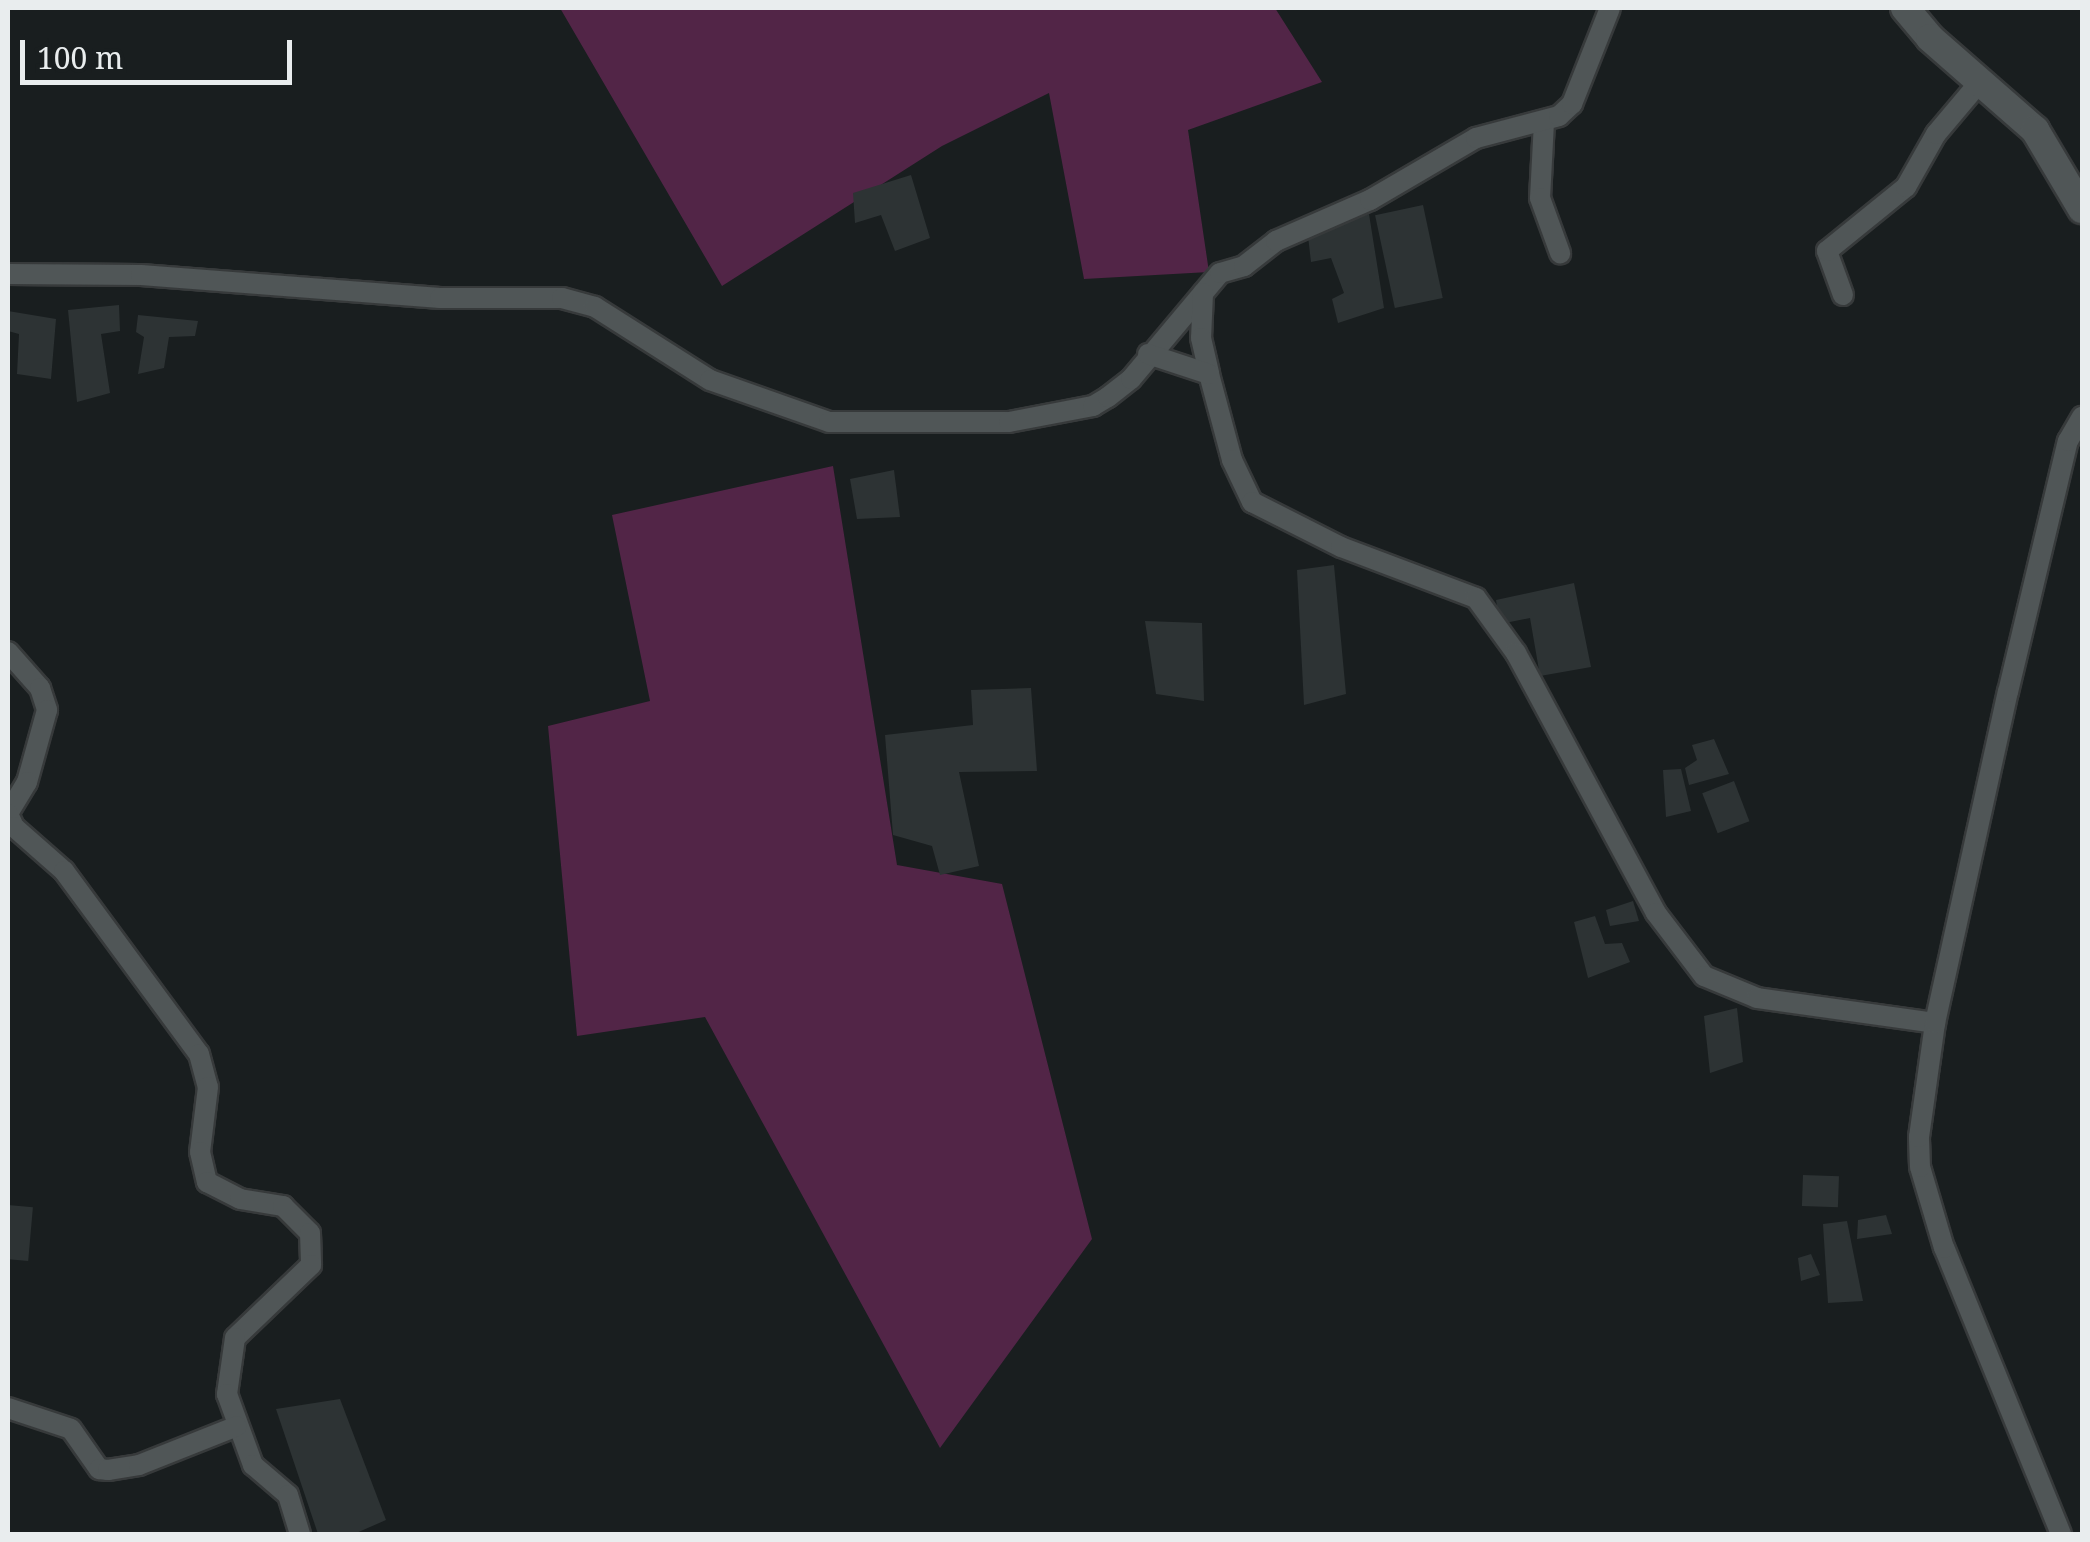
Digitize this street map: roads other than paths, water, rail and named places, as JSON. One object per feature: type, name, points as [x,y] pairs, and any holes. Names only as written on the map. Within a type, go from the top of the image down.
[{"type":"street","points":[[8,274],[142,276],[440,298],[562,298],[595,307],[710,380],[828,422],[979,423],[1063,413],[1108,396],[1132,380],[1148,354],[1220,273],[1244,266],[1276,241],[1370,200],[1476,138],[1544,122],[1572,104],[1610,8]]},
{"type":"street","points":[[1905,8],[1979,84],[2035,130],[2082,209]]},
{"type":"street","points":[[1843,296],[1828,251],[1906,187],[1936,134],[1979,84]]},
{"type":"street","points":[[1544,122],[1540,198],[1560,254]]},
{"type":"street","points":[[1204,291],[1201,338],[1241,482],[1264,513],[1476,598],[1516,653],[1656,913],[1704,976],[1758,998],[1935,1023]]},
{"type":"street","points":[[1148,354],[1209,374]]},
{"type":"street","points":[[2061,1534],[1923,1180],[1919,1137],[1935,1023],[2060,472],[2082,417]]},
{"type":"street","points":[[8,652],[40,688],[47,710],[27,782],[8,814],[14,827],[64,871],[199,1054],[208,1087],[200,1152],[207,1182],[240,1199],[283,1206],[313,1244],[311,1265],[235,1338],[227,1394],[252,1465],[295,1505],[300,1534]]},
{"type":"street","points":[[8,1408],[71,1429],[98,1469],[108,1470],[139,1465],[237,1426]]}]
